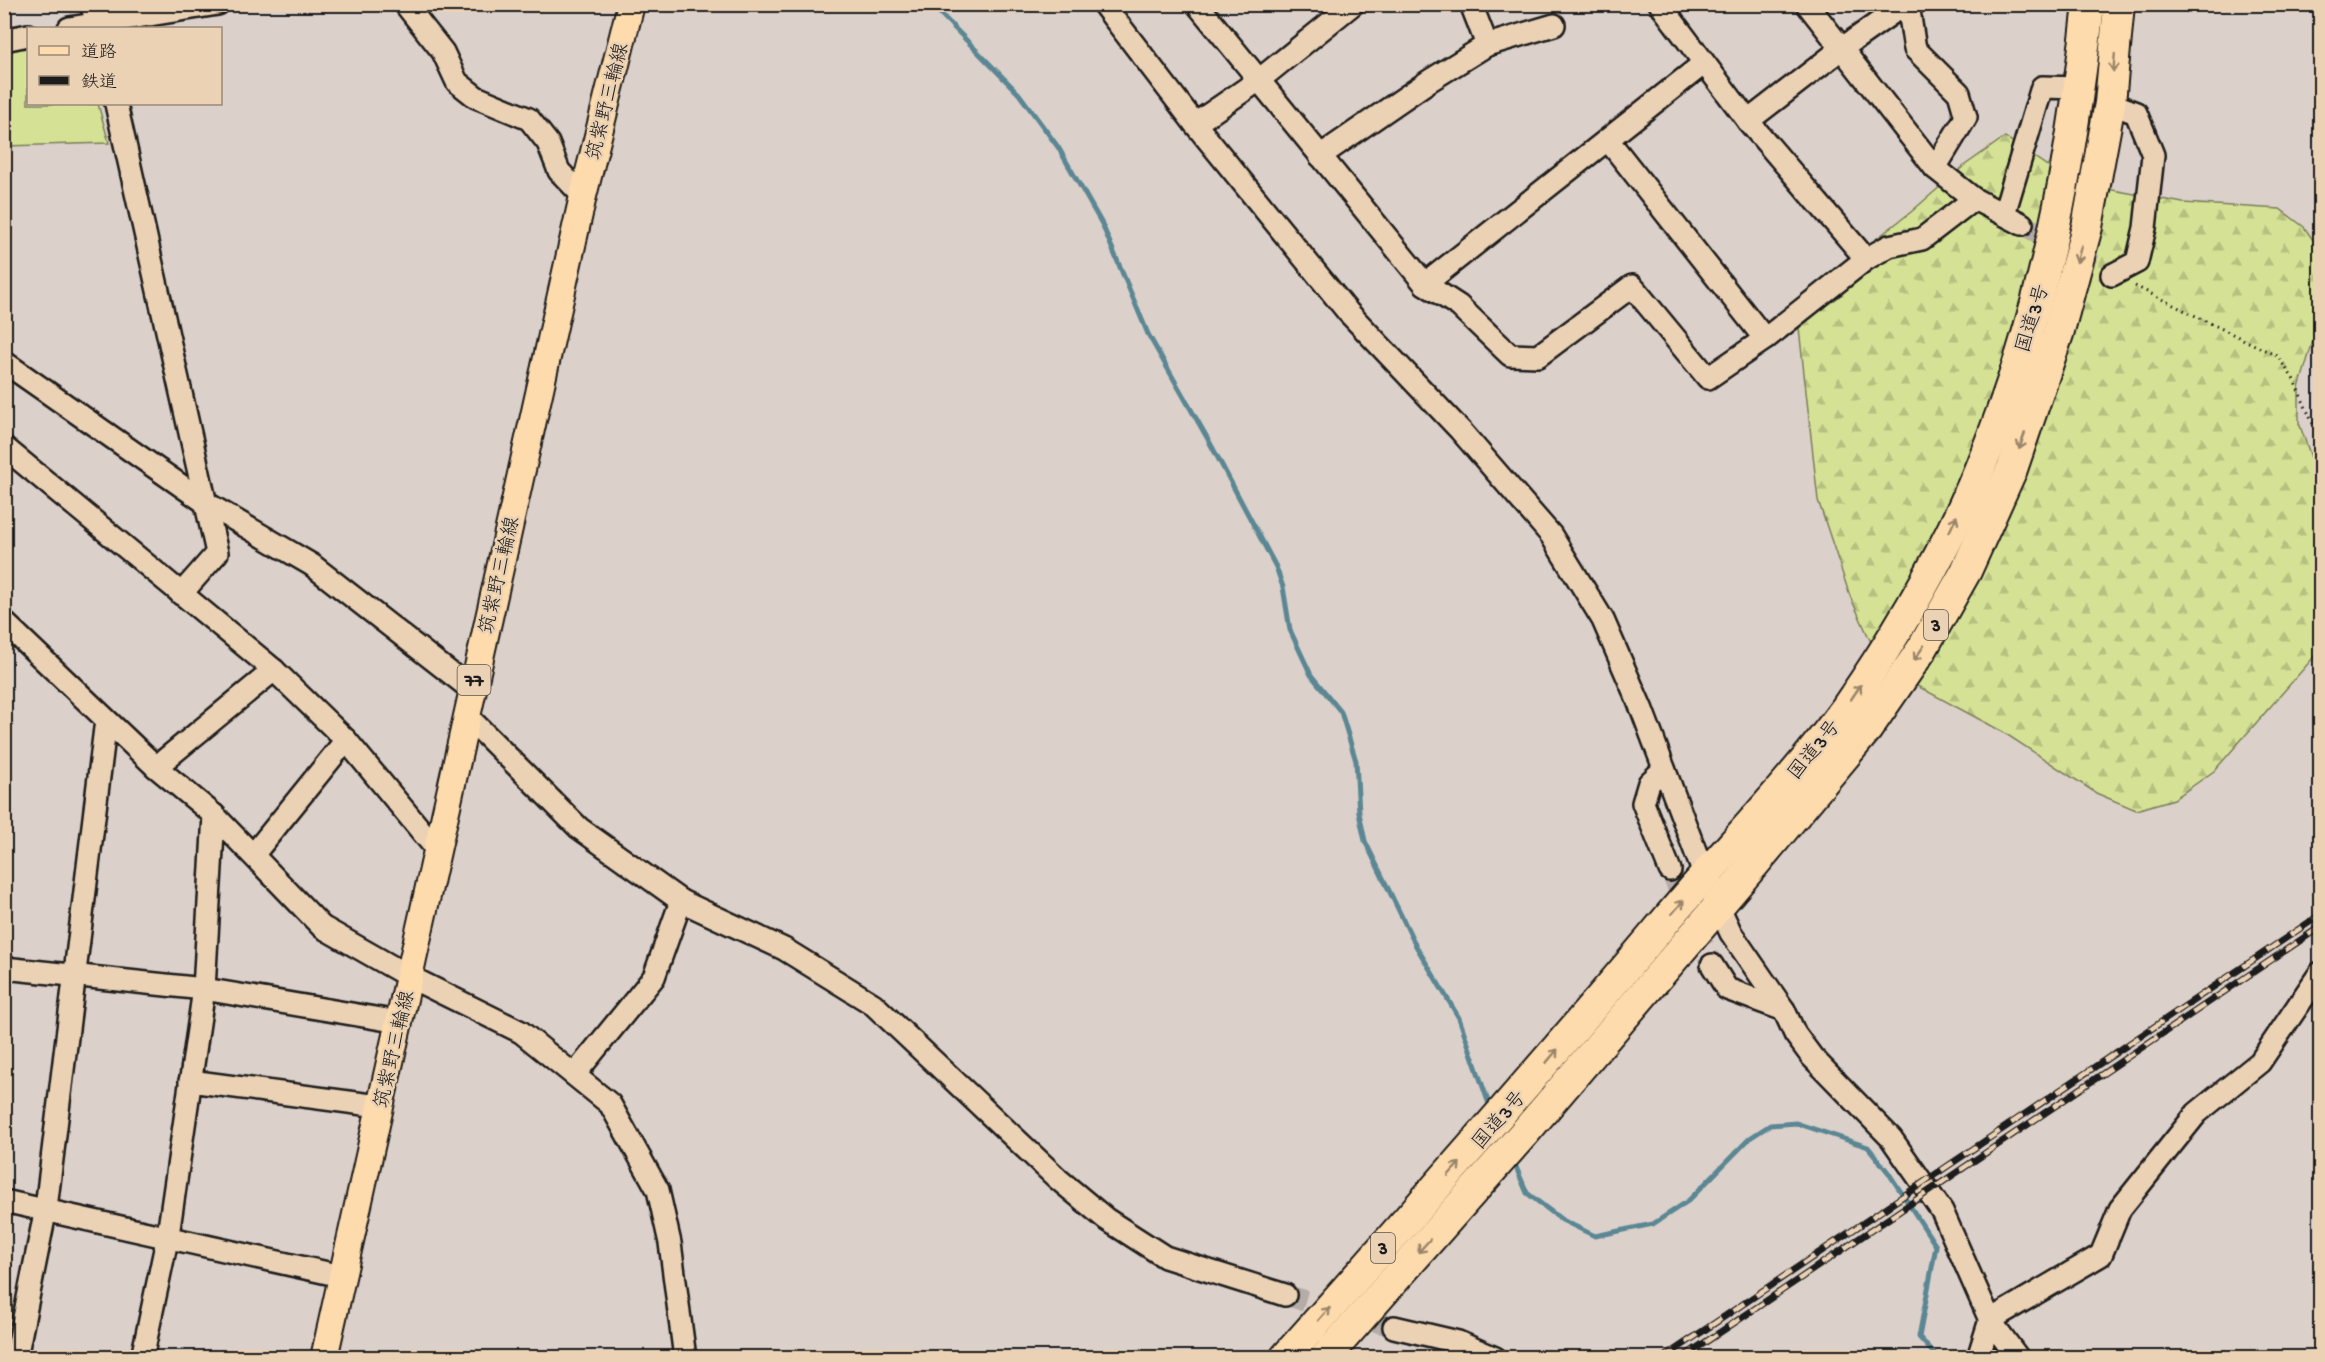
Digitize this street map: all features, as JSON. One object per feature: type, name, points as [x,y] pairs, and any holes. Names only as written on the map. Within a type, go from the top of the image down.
[{"type":"highway","name":"国道3号","points":[[1285,1358],[1514,1101],[1737,842],[1844,710],[1901,625],[1937,557],[1986,454],[2031,323],[2058,219],[2080,88],[2090,4]]},
{"type":"highway","name":"国道3号","points":[[1325,1358],[1526,1131],[1719,906],[1867,729],[1922,649],[1966,571],[2012,469],[2058,334],[2087,227],[2110,103],[2120,4]]},
{"type":"main road","name":"筑紫野三輪線","points":[[324,1358],[583,196],[631,4]]},
{"type":"street","points":[[72,27],[96,19],[218,4]]},
{"type":"street","points":[[405,4],[443,52],[457,82],[476,97],[529,119],[548,143],[559,171],[583,196]]},
{"type":"street","points":[[1103,4],[1195,124],[1348,312],[1460,430],[1551,536],[1603,620],[1706,877],[1731,933],[1784,1010],[1795,1034],[1812,1057],[1890,1138],[1942,1211],[1990,1320],[2018,1358]]},
{"type":"street","points":[[1197,4],[1425,284],[1459,306],[1510,355],[1538,356],[1632,286],[1708,378],[1764,339],[1866,259],[1889,246],[1922,239],[1974,199]]},
{"type":"street","points":[[1195,124],[1259,80],[1353,4]]},
{"type":"street","points":[[1471,4],[1487,45]]},
{"type":"street","points":[[1660,4],[1748,121],[1866,259]]},
{"type":"street","points":[[1807,4],[1935,168],[1974,199],[2013,219],[2042,87],[2080,88]]},
{"type":"street","points":[[1748,121],[1841,49],[1906,4],[1915,49],[1959,93],[1966,117],[1935,168]]},
{"type":"street","points":[[1320,156],[1487,45],[1554,26]]},
{"type":"street","points":[[4,40],[27,35]]},
{"type":"street","points":[[1425,284],[1703,64]]},
{"type":"street","points":[[2110,103],[2136,113],[2153,154],[2145,228],[2137,262],[2112,275]]},
{"type":"street","points":[[116,105],[217,553],[181,594]]},
{"type":"street","points":[[1608,140],[1764,339]]},
{"type":"street","points":[[4,362],[206,502],[312,565],[472,690]]},
{"type":"street","points":[[4,447],[274,670],[346,740],[438,851]]},
{"type":"street","points":[[4,622],[156,767],[214,815],[322,927],[410,977],[521,1032],[610,1104],[658,1190],[670,1243],[685,1358]]},
{"type":"street","points":[[156,767],[274,670]]},
{"type":"street","points":[[467,716],[579,828],[681,901],[784,949],[873,1004],[1058,1179],[1106,1219],[1165,1257],[1286,1295]]},
{"type":"street","points":[[16,1358],[46,1208],[105,728]]},
{"type":"street","points":[[253,855],[346,740]]},
{"type":"street","points":[[1664,769],[1649,783],[1643,803],[1670,870]]},
{"type":"street","points":[[142,1358],[168,1235],[204,989],[214,815]]},
{"type":"street","points":[[575,1074],[654,977],[681,901]]},
{"type":"street","points":[[1712,965],[1727,989],[1784,1010]]},
{"type":"street","points":[[4,968],[204,989],[399,1022]]},
{"type":"street","points":[[1978,1358],[1990,1320],[2101,1255],[2120,1209],[2197,1113],[2260,1062],[2320,973]]},
{"type":"street","points":[[190,1081],[379,1106]]},
{"type":"street","points":[[4,1201],[46,1208],[341,1275]]},
{"type":"street","points":[[1394,1327],[1458,1342],[1495,1358]]},
{"type":"path","points":[[2112,275],[2277,356],[2293,378],[2320,440]]},
{"type":"green space","points":[[27,47],[27,105],[98,105],[109,143],[5,146],[4,50]]},
{"type":"green space","points":[[2005,137],[2046,165],[2102,188],[2183,203],[2280,209],[2304,227],[2320,250],[2320,317],[2299,388],[2299,423],[2312,460],[2320,474],[2320,650],[2214,771],[2174,799],[2136,810],[2096,793],[2003,732],[1906,680],[1875,651],[1850,596],[1818,500],[1796,301],[1911,212],[1965,165]]},
{"type":"waterway","points":[[931,4],[1019,94],[1058,147],[1102,224],[1148,334],[1209,441],[1276,567],[1283,587],[1290,630],[1311,675],[1341,712],[1356,761],[1359,813],[1365,841],[1416,946],[1459,1018],[1491,1110]]},
{"type":"waterway","points":[[1513,1160],[1527,1193],[1562,1220],[1595,1236],[1653,1224],[1688,1201],[1750,1138],[1770,1125],[1796,1123],[1868,1147],[1888,1172],[1936,1246],[1919,1337],[1938,1358]]},
{"type":"tunnel","points":[[2022,224],[2112,275]]},
{"type":"tunnel","points":[[1670,870],[1712,965]]},
{"type":"tunnel","points":[[1285,1295],[1394,1327]]},
{"type":"railway","points":[[1663,1358],[2320,915]]},
{"type":"railway","points":[[1682,1358],[2320,927]]}]
